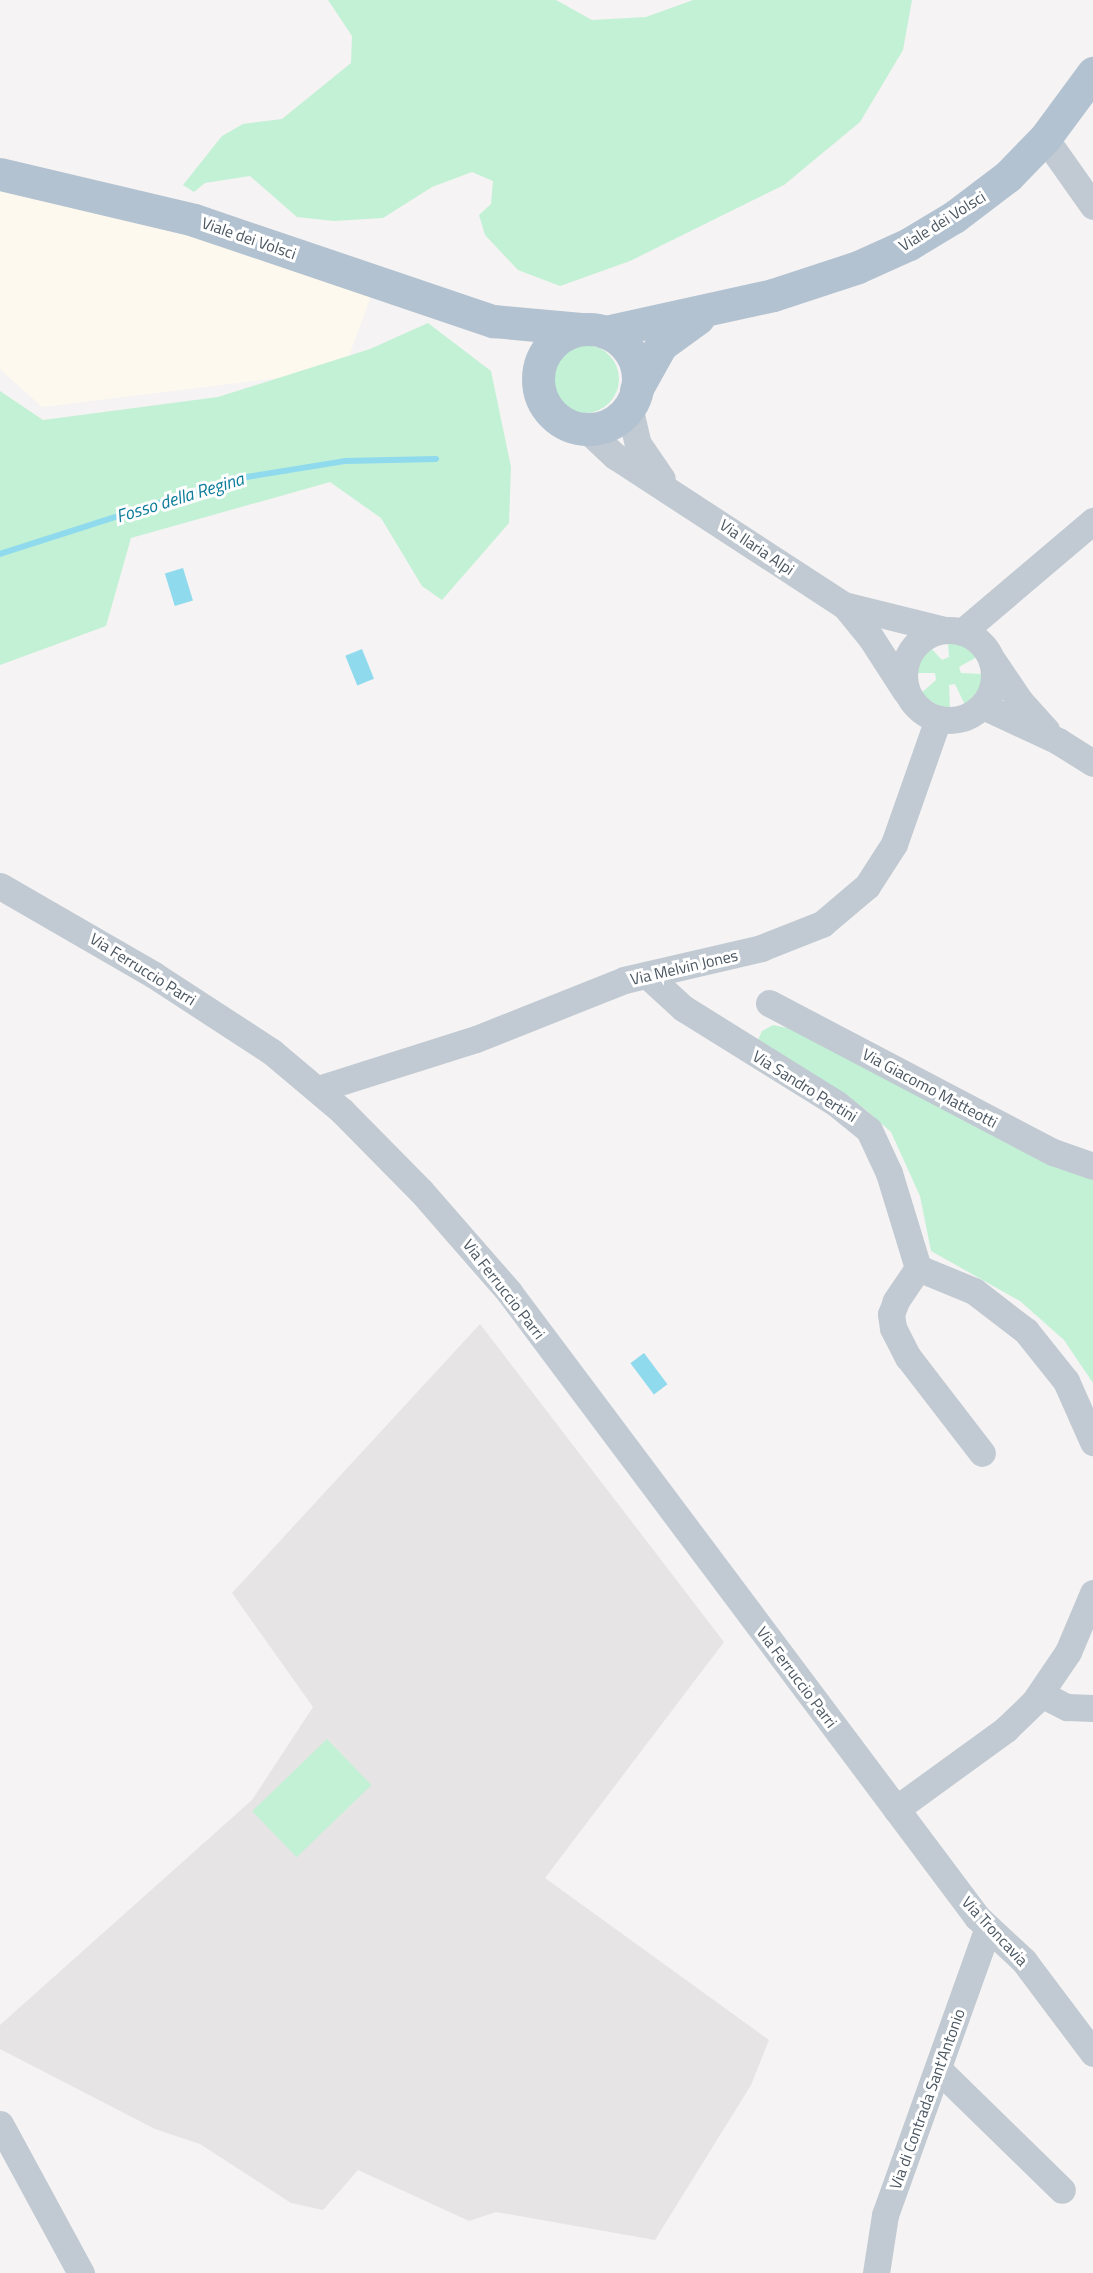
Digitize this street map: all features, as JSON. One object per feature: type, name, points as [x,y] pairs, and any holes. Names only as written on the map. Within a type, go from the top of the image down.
[{"type":"main road","name":"Viale dei Volsci","points":[[0,174],[194,220],[494,321],[593,331],[711,310],[798,287],[909,244],[990,191],[1045,138],[1093,73]]},
{"type":"main road","name":"Viale dei Volsci","points":[[633,398],[661,345],[711,310]]},
{"type":"main road","name":"Viale dei Volsci","points":[[494,321],[521,346],[537,377]]},
{"type":"main road","points":[[593,331],[628,349],[637,376],[633,398],[618,419],[586,429],[557,418],[543,400],[537,377],[551,345],[593,331]]},
{"type":"street","points":[[1045,138],[1093,206]]},
{"type":"street","points":[[633,398],[638,444],[670,489]]},
{"type":"street","name":"Via Ilaria Alpi","points":[[586,429],[609,452],[670,489],[844,605],[887,619],[953,631]]},
{"type":"street","points":[[992,660],[994,684],[983,706],[963,719],[938,719],[927,715],[910,699],[905,687],[906,661],[921,640],[953,631],[1093,521]]},
{"type":"street","name":"Via Ilaria Alpi","points":[[844,605],[871,638],[910,699]]},
{"type":"street","points":[[953,631],[985,647],[1020,701],[1058,741]]},
{"type":"street","points":[[983,706],[1058,741],[1093,763]]},
{"type":"street","name":"Via Melvin Jones","points":[[318,1089],[476,1039],[610,985],[772,945],[816,927],[847,906],[872,880],[894,844],[938,719]]},
{"type":"street","name":"Via Ferruccio Parri","points":[[0,886],[178,989],[281,1059],[318,1089],[421,1191],[494,1273],[896,1809]]},
{"type":"street","name":"Via Sandro Pertini","points":[[647,975],[683,1008],[865,1126],[889,1173],[918,1268]]},
{"type":"street","name":"Via Giacomo Matteotti","points":[[769,1004],[1053,1152],[1093,1166]]},
{"type":"street","points":[[982,1453],[908,1357],[893,1328],[891,1319],[896,1301],[918,1268],[974,1291],[1026,1331],[1073,1392],[1093,1442]]},
{"type":"street","points":[[896,1809],[1006,1729],[1041,1694],[1071,1646],[1093,1593]]},
{"type":"street","points":[[1041,1694],[1067,1707],[1093,1708]]},
{"type":"street","name":"Via Troncavia","points":[[896,1809],[988,1928],[1020,1956],[1093,2053]]},
{"type":"street","name":"Via di Contrada Sant'Antonio","points":[[876,2273],[885,2215],[988,1928]]},
{"type":"street","points":[[938,2069],[1062,2190]]},
{"type":"street","points":[[0,2124],[81,2273]]},
{"type":"shaded area","points":[[0,183],[187,227],[373,290],[344,370],[42,407],[0,369]]},
{"type":"shaded area","points":[[480,1324],[724,1642],[545,1878],[769,2040],[751,2085],[655,2240],[496,2212],[469,2221],[358,2170],[323,2210],[291,2203],[200,2144],[155,2129],[0,2049],[0,2025],[252,1800],[313,1707],[232,1593]]},
{"type":"green space","points":[[328,0],[556,0],[592,20],[646,17],[693,0],[912,0],[903,50],[860,122],[784,185],[630,261],[560,286],[518,270],[485,235],[479,215],[491,204],[493,181],[472,172],[432,187],[383,218],[334,221],[297,217],[250,176],[205,183],[194,192],[183,185],[222,136],[243,124],[282,119],[351,63],[352,36]]},
{"type":"green space","points":[[428,323],[491,371],[511,467],[509,523],[442,600],[422,586],[381,518],[330,482],[131,538],[106,626],[0,665],[0,391],[43,420],[218,397],[370,349]]},
{"type":"green space","points":[[585,345],[598,348],[609,355],[616,366],[619,379],[616,392],[609,403],[598,410],[585,413],[572,410],[561,403],[554,392],[551,379],[554,366],[561,355],[572,348]]},
{"type":"green space","points":[[948,642],[959,643],[977,657],[959,667],[961,673],[982,674],[983,678],[980,689],[965,705],[955,684],[949,685],[950,709],[944,709],[920,694],[936,680],[935,673],[915,673],[920,658],[930,647],[942,660],[949,657]]},
{"type":"green space","points":[[773,1025],[798,1030],[1039,1160],[1093,1180],[1093,1383],[1064,1340],[1020,1301],[931,1251],[920,1196],[891,1132],[865,1109],[757,1042],[762,1031]]},
{"type":"green space","points":[[327,1739],[371,1785],[297,1857],[252,1811]]},
{"type":"water","points":[[183,568],[193,601],[175,606],[165,574]]},
{"type":"water","points":[[362,649],[374,679],[357,685],[345,656]]},
{"type":"water","points":[[644,1353],[667,1384],[654,1394],[630,1363]]},
{"type":"waterway","name":"Fosso della Regina","points":[[0,554],[234,479],[345,461],[436,459]]}]
